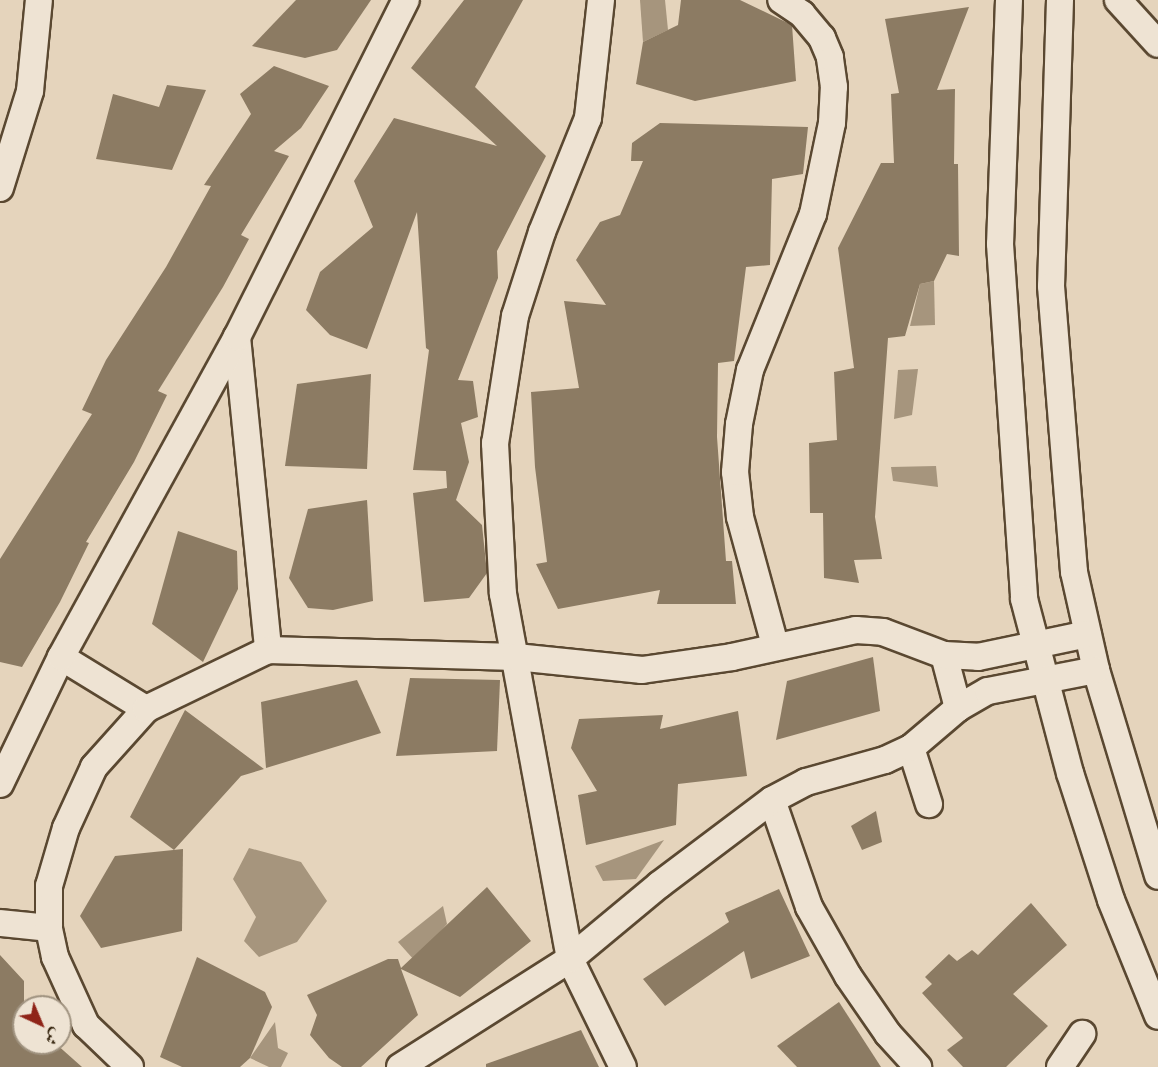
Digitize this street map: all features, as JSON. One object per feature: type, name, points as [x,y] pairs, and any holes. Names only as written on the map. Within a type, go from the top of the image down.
[{"type":"street","points":[[0,189],[30,92],[39,0]]},
{"type":"street","points":[[0,784],[61,657],[237,337],[406,0]]},
{"type":"street","points":[[601,0],[588,118],[542,232],[514,316],[495,443],[503,594],[570,959],[623,1067]]},
{"type":"street","points":[[776,645],[740,517],[735,472],[739,424],[750,370],[813,214],[832,123],[834,87],[830,57],[822,38],[802,14],[781,0]]},
{"type":"street","points":[[1009,0],[1000,244],[1016,513],[1024,599],[1045,680],[1111,900],[1158,1016]]},
{"type":"street","points":[[1060,0],[1051,286],[1074,572],[1096,670],[1158,876]]},
{"type":"street","points":[[1118,0],[1158,44]]},
{"type":"street","points":[[237,337],[268,650]]},
{"type":"street","points":[[130,1067],[86,1025],[55,957],[49,928],[49,886],[79,798],[94,767],[146,709],[268,650],[516,657],[642,670],[732,657],[776,645],[856,630],[883,632],[944,655],[978,657],[1088,634]]},
{"type":"street","points":[[944,655],[958,708]]},
{"type":"street","points":[[61,657],[146,709]]},
{"type":"street","points":[[400,1067],[570,959],[659,885],[772,800],[806,782],[885,760],[911,748],[958,708],[988,690],[1096,670]]},
{"type":"street","points":[[911,748],[929,804]]},
{"type":"street","points":[[772,800],[809,907],[855,986],[888,1034],[918,1067]]},
{"type":"street","points":[[0,923],[49,928]]},
{"type":"street","points":[[1060,1067],[1082,1035]]},
{"type":"shaded area","points":[[640,0],[665,0],[668,30],[643,42]]},
{"type":"shaded area","points":[[934,281],[935,325],[910,326],[920,284]]},
{"type":"shaded area","points":[[918,369],[912,415],[894,419],[898,370]]},
{"type":"shaded area","points":[[936,466],[938,487],[893,481],[891,467]]},
{"type":"shaded area","points":[[664,840],[636,879],[603,881],[595,866]]},
{"type":"shaded area","points":[[249,848],[301,862],[327,901],[297,942],[259,957],[244,941],[256,917],[233,879]]},
{"type":"shaded area","points":[[443,906],[447,924],[415,961],[398,942]]},
{"type":"shaded area","points":[[275,1022],[278,1048],[288,1053],[281,1067],[269,1067],[250,1058]]},
{"type":"building","points":[[296,0],[371,0],[337,50],[305,58],[252,46]]},
{"type":"building","points":[[464,0],[523,0],[475,87],[546,156],[497,251],[498,278],[458,380],[473,381],[478,417],[461,423],[469,462],[456,500],[482,525],[487,573],[469,598],[424,602],[413,493],[447,488],[446,471],[413,470],[429,350],[426,348],[417,212],[367,349],[330,335],[306,310],[320,272],[373,227],[354,181],[394,118],[497,146],[411,68]]},
{"type":"building","points":[[681,0],[740,0],[792,25],[796,81],[695,101],[636,84],[643,42],[678,25]]},
{"type":"building","points":[[969,7],[937,90],[955,89],[954,164],[958,164],[959,256],[947,254],[934,281],[920,284],[905,336],[888,338],[875,517],[882,559],[854,560],[859,583],[824,578],[823,513],[810,513],[809,443],[837,440],[834,372],[854,368],[838,248],[881,163],[894,163],[891,94],[899,93],[885,19]]},
{"type":"building","points":[[274,66],[329,86],[301,128],[274,151],[289,156],[241,235],[249,239],[223,287],[158,391],[167,395],[134,462],[86,542],[89,543],[60,602],[22,667],[0,662],[0,559],[92,414],[82,410],[106,360],[166,267],[211,186],[204,185],[251,114],[240,94]]},
{"type":"building","points":[[167,85],[206,90],[172,170],[96,159],[113,94],[159,107]]},
{"type":"building","points":[[660,123],[808,127],[803,174],[772,179],[770,265],[746,267],[734,361],[718,363],[717,437],[726,561],[732,561],[736,604],[657,604],[660,590],[558,609],[536,564],[547,562],[535,467],[531,392],[579,388],[564,301],[606,305],[576,260],[600,222],[620,215],[643,161],[631,161],[632,143]]},
{"type":"building","points":[[371,374],[367,469],[285,466],[297,384]]},
{"type":"building","points":[[367,500],[373,601],[333,610],[308,608],[289,578],[308,509]]},
{"type":"building","points":[[178,531],[237,551],[238,589],[203,662],[152,624]]},
{"type":"building","points":[[873,657],[880,711],[776,740],[787,681]]},
{"type":"building","points":[[410,678],[500,680],[497,751],[396,756]]},
{"type":"building","points":[[357,680],[381,733],[266,768],[261,702]]},
{"type":"building","points":[[185,710],[264,769],[241,776],[174,850],[130,817]]},
{"type":"building","points":[[738,711],[747,776],[678,784],[676,825],[586,845],[578,795],[597,791],[571,748],[579,719],[663,715],[660,729]]},
{"type":"building","points":[[876,811],[882,842],[862,850],[851,826]]},
{"type":"building","points":[[183,849],[182,931],[101,948],[80,916],[115,856]]},
{"type":"building","points":[[487,887],[531,941],[460,997],[401,969],[418,1015],[361,1067],[342,1067],[329,1058],[310,1035],[317,1015],[307,995],[388,959],[398,959],[401,968]]},
{"type":"building","points":[[779,889],[810,956],[751,979],[744,951],[665,1006],[643,979],[729,922],[725,913]]},
{"type":"building","points":[[1031,903],[1067,945],[1013,994],[1048,1026],[1006,1067],[963,1067],[947,1050],[963,1038],[922,993],[932,984],[925,977],[949,954],[957,961],[972,950],[978,955]]},
{"type":"building","points":[[0,955],[24,981],[24,995],[12,995],[12,1055],[68,1055],[82,1067],[0,1067]]},
{"type":"building","points":[[197,957],[265,992],[272,1007],[250,1058],[240,1067],[182,1067],[160,1057]]},
{"type":"building","points":[[839,1002],[881,1067],[797,1067],[777,1046]]},
{"type":"building","points":[[581,1030],[599,1067],[486,1067],[486,1064]]}]
